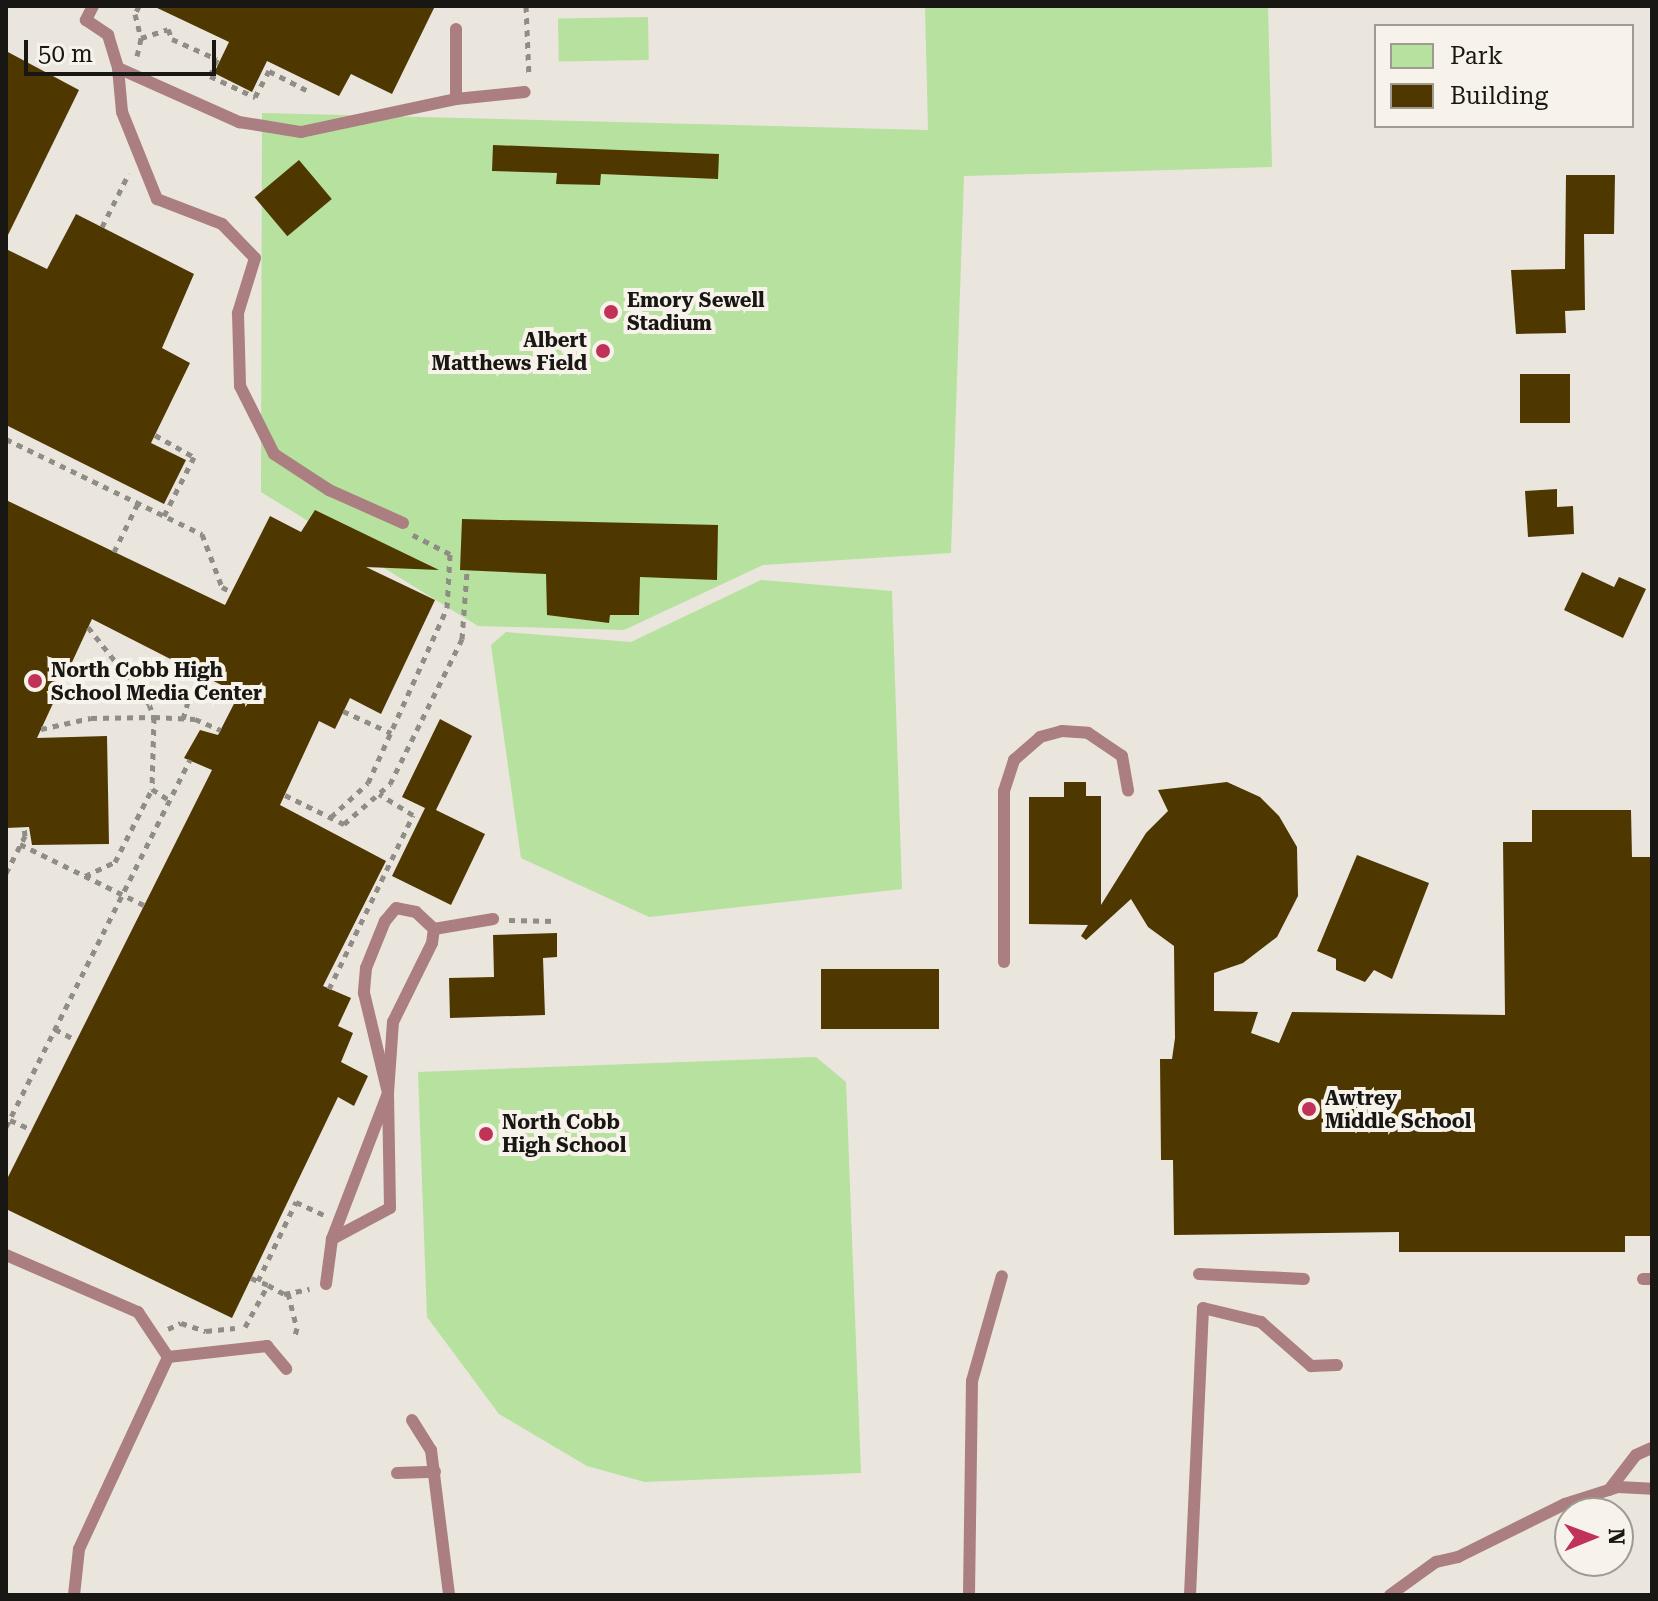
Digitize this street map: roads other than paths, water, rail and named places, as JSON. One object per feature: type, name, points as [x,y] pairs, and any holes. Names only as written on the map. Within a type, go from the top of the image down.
[{"type":"lane","points":[[93,6],[86,20],[108,35],[118,68],[122,112],[157,199],[222,224],[255,258],[238,313],[240,386],[274,454],[329,490],[403,523]]},
{"type":"lane","points":[[456,29],[456,99]]},
{"type":"lane","points":[[118,68],[239,122],[301,132],[456,99],[528,91]]},
{"type":"lane","points":[[1004,962],[1004,801],[1014,760],[1040,737],[1062,731],[1088,733],[1122,756],[1128,790]]},
{"type":"lane","points":[[326,1284],[332,1239],[388,1093],[364,993],[366,968],[385,921],[396,908],[416,912],[434,929]]},
{"type":"lane","points":[[434,929],[493,919]]},
{"type":"lane","points":[[332,1239],[390,1208],[388,1093],[393,1022],[432,943],[434,929]]},
{"type":"lane","points":[[6,1255],[138,1312],[168,1357]]},
{"type":"lane","points":[[1199,1274],[1304,1279]]},
{"type":"lane","points":[[969,1595],[972,1381],[1002,1276]]},
{"type":"lane","points":[[1190,1595],[1203,1308],[1261,1322],[1311,1366],[1337,1365]]},
{"type":"lane","points":[[168,1357],[267,1346],[286,1369]]},
{"type":"lane","points":[[74,1595],[79,1549],[168,1357]]},
{"type":"lane","points":[[412,1420],[431,1450],[449,1595]]},
{"type":"lane","points":[[1609,1490],[1636,1455],[1652,1448]]},
{"type":"lane","points":[[397,1473],[435,1472]]},
{"type":"lane","points":[[1390,1595],[1436,1562],[1458,1557],[1565,1504],[1609,1490],[1652,1489]]},
{"type":"place","name":"Emory Sewell Stadium","points":[[611,312]]},
{"type":"place","name":"Albert Matthews Field","points":[[603,351]]},
{"type":"place","name":"North Cobb High School Media Center","points":[[35,681]]},
{"type":"place","name":"Awtrey Middle School","points":[[1309,1109]]},
{"type":"place","name":"North Cobb High School","points":[[486,1134]]}]
